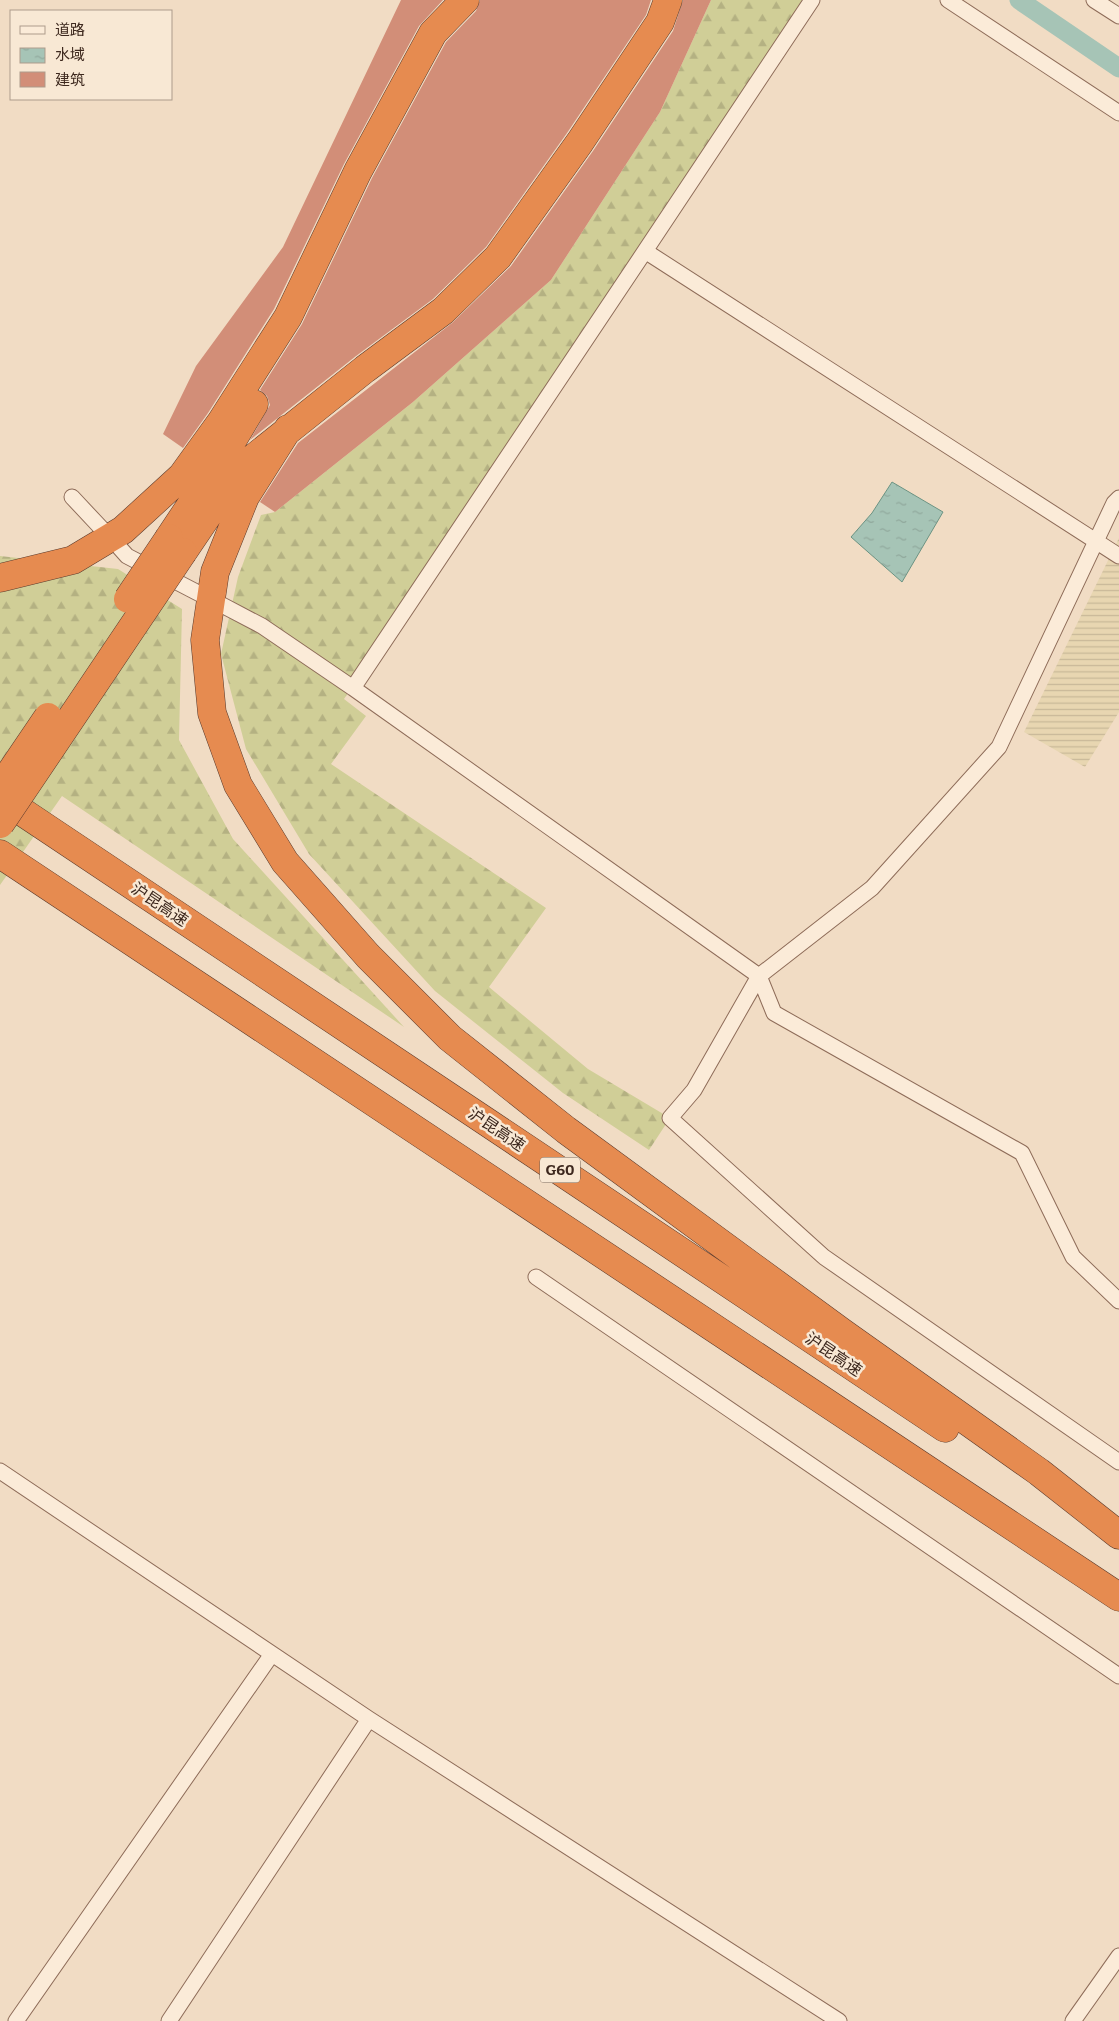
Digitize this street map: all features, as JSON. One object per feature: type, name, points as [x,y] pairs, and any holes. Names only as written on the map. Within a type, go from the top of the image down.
[{"type":"highway","points":[[0,578],[73,560],[123,530],[182,476],[221,422],[288,317],[358,171],[434,33],[465,0]]},
{"type":"highway","points":[[0,788],[176,545],[235,475],[288,429],[443,311],[498,257],[580,142],[660,22],[668,0]]},
{"type":"highway","points":[[0,824],[176,545],[217,466],[279,363],[288,317]]},
{"type":"highway","points":[[288,429],[245,498],[215,572],[205,640],[212,713],[238,785],[285,862],[368,956],[450,1038],[566,1130],[843,1333],[1039,1472],[1119,1535]]},
{"type":"highway","name":"沪昆高速","points":[[0,797],[1119,1544]]},
{"type":"highway","points":[[0,854],[1119,1597]]},
{"type":"highway","points":[[0,860],[35,877]]},
{"type":"street","points":[[353,688],[812,0]]},
{"type":"street","points":[[948,0],[1119,113]]},
{"type":"street","points":[[1094,0],[1119,16]]},
{"type":"street","points":[[645,251],[1119,556]]},
{"type":"street","points":[[72,497],[102,529]]},
{"type":"street","points":[[1119,498],[1114,502],[999,747],[872,888],[759,976],[694,1090],[670,1118],[824,1257],[1119,1462]]},
{"type":"street","points":[[119,547],[127,556],[200,594]]},
{"type":"street","points":[[222,605],[262,626],[353,688],[759,976],[774,1013],[1022,1153],[1073,1257],[1119,1300]]},
{"type":"street","points":[[536,1277],[1119,1676]]},
{"type":"street","points":[[0,1471],[369,1719],[840,2021]]},
{"type":"street","points":[[16,2021],[272,1654]]},
{"type":"street","points":[[169,2021],[369,1719]]},
{"type":"street","points":[[1073,2021],[1119,1956]]},
{"type":"shaded area","points":[[1119,538],[1119,712],[1085,767],[1024,732]]},
{"type":"green space","points":[[711,0],[812,0],[344,699],[366,716],[331,764],[546,908],[489,987],[588,1069],[670,1118],[649,1150],[563,1093],[435,991],[309,854],[246,749],[221,654],[238,577],[261,515],[275,512],[413,402],[551,280],[660,112]]},
{"type":"green space","points":[[0,556],[118,569],[182,609],[179,740],[233,839],[404,1027],[62,796],[0,885]]},
{"type":"water","points":[[892,482],[943,512],[902,582],[851,537],[872,513]]},
{"type":"building","points":[[401,0],[443,0],[419,26],[344,164],[274,309],[208,413],[183,448],[163,434],[196,366],[283,247]]},
{"type":"building","points":[[480,0],[651,0],[646,15],[567,133],[486,247],[433,299],[356,356],[250,440],[270,405],[267,396],[260,390],[302,324],[372,178],[446,42],[476,11]]},
{"type":"building","points":[[683,0],[711,0],[660,112],[551,280],[413,402],[275,512],[260,502],[298,443],[452,323],[511,266],[593,151],[673,31]]},
{"type":"waterway","points":[[1019,0],[1119,68]]}]
